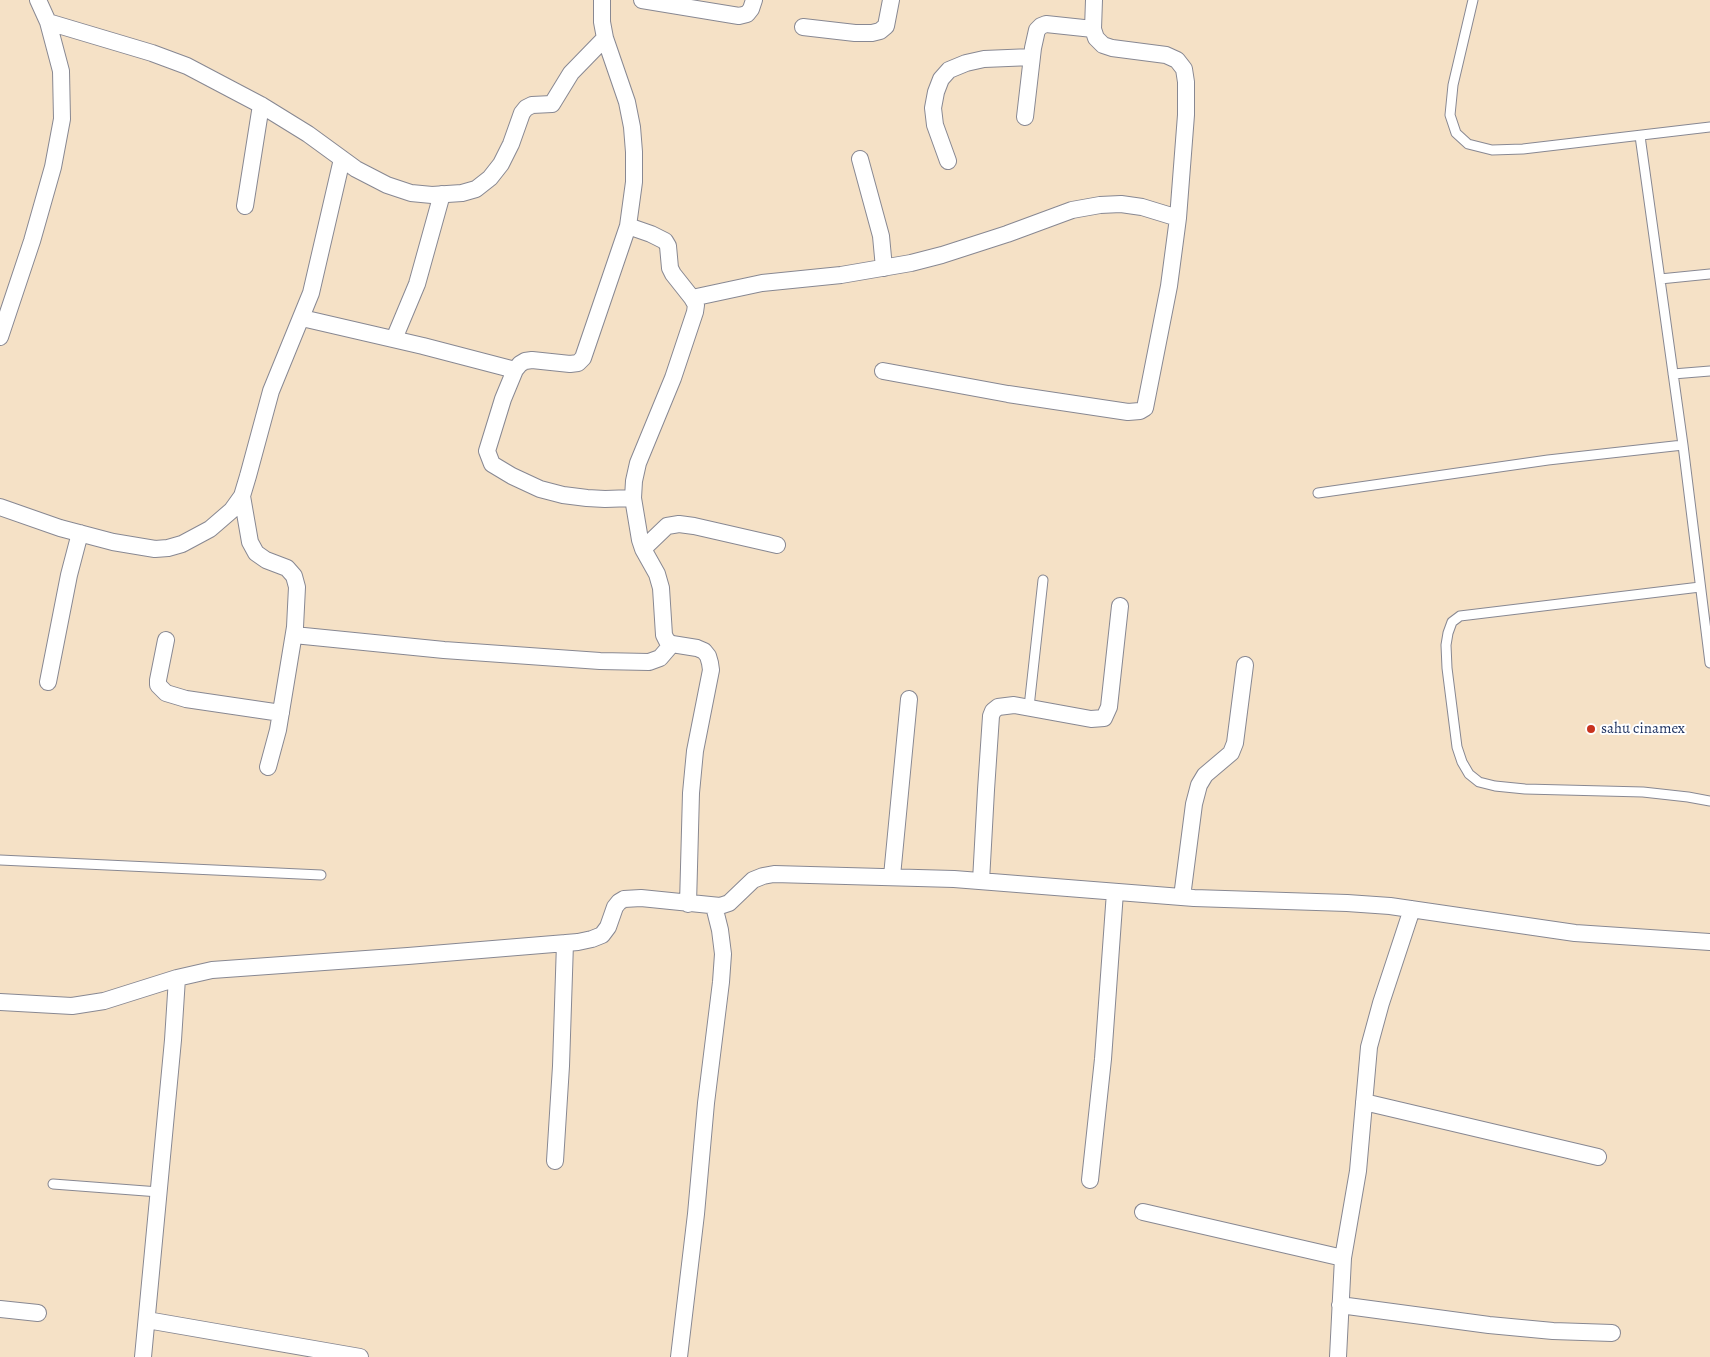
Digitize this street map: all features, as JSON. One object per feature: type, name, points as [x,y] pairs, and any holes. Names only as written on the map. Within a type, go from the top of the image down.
[{"type":"street","points":[[0,337],[53,168],[62,120],[61,71],[48,22],[38,0]]},
{"type":"street","points":[[602,0],[602,22],[605,38],[627,102],[632,127],[634,182],[628,226],[583,358],[578,363],[570,364],[525,361],[515,370],[503,399],[488,451],[492,464],[512,476],[551,492],[605,499],[633,498]]},
{"type":"street","points":[[642,0],[739,16],[747,14],[752,9],[754,0]]},
{"type":"street","points":[[803,27],[872,33],[880,31],[886,26],[891,0]]},
{"type":"street","points":[[883,370],[1008,394],[1128,412],[1140,411],[1145,408],[1169,286],[1178,218],[1186,115],[1186,82],[1184,69],[1177,60],[1166,55],[1112,48],[1103,45],[1096,38],[1092,28],[1094,0]]},
{"type":"street","points":[[48,22],[152,53],[187,66],[261,105],[308,134],[356,169],[387,185],[411,193],[442,194],[462,193],[476,189],[490,178],[501,164],[511,144],[522,113],[526,108],[532,105],[552,104],[571,73],[605,38]]},
{"type":"street","points":[[1025,117],[1035,36],[1041,26],[1052,24],[1092,28]]},
{"type":"street","points":[[948,161],[935,125],[934,108],[936,92],[941,79],[949,70],[966,63],[984,59],[1032,57]]},
{"type":"street","points":[[245,206],[261,105]]},
{"type":"street","points":[[860,158],[881,236],[884,268]]},
{"type":"street","points":[[0,507],[44,523],[80,533],[155,549],[182,544],[210,529],[232,510],[242,496],[271,391],[311,293],[342,160]]},
{"type":"street","points":[[394,339],[417,284],[442,194]]},
{"type":"street","points":[[692,298],[762,283],[842,275],[884,268],[942,255],[1072,210],[1100,205],[1121,204],[1178,218]]},
{"type":"street","points":[[628,226],[665,241],[668,246],[670,268],[696,304],[673,378],[638,463],[633,498],[636,526],[643,549],[657,574],[661,588],[664,635],[667,641],[672,644],[698,648],[704,651],[708,656],[711,670],[695,751],[690,792],[688,904]]},
{"type":"street","points":[[302,318],[515,370]]},
{"type":"street","points":[[242,496],[250,542],[256,552],[266,560],[287,568],[294,576],[297,587],[294,635],[278,730],[268,767]]},
{"type":"street","points":[[643,549],[667,526],[679,524],[777,545]]},
{"type":"street","points":[[48,682],[69,575],[80,533]]},
{"type":"street","points":[[982,881],[991,716],[998,706],[1014,705],[1091,718],[1104,718],[1109,707],[1120,606]]},
{"type":"street","points":[[294,635],[444,650],[610,662],[656,661],[672,644]]},
{"type":"street","points":[[166,640],[158,680],[161,690],[195,700],[281,713]]},
{"type":"street","points":[[1182,897],[1194,804],[1199,785],[1206,775],[1232,753],[1235,743],[1245,665]]},
{"type":"street","points":[[892,876],[909,698]]},
{"type":"street","points":[[0,1002],[72,1006],[90,1004],[131,994],[177,978],[212,970],[408,956],[566,943],[592,939],[602,935],[608,927],[615,907],[624,899],[641,898],[688,904],[726,905],[753,880],[774,874],[892,876],[982,881],[1182,897],[1347,903],[1412,909],[1575,933],[1710,942]]},
{"type":"street","points":[[1090,1180],[1103,1059],[1115,892]]},
{"type":"street","points":[[679,1357],[722,972],[723,954],[714,906]]},
{"type":"street","points":[[1338,1357],[1343,1258],[1358,1171],[1369,1047],[1381,1003],[1412,909]]},
{"type":"street","points":[[555,1161],[566,943]]},
{"type":"street","points":[[143,1357],[173,1040],[177,978]]},
{"type":"street","points":[[1364,1102],[1598,1157]]},
{"type":"street","points":[[1144,1212],[1343,1258]]},
{"type":"street","points":[[1340,1305],[1489,1325],[1553,1331],[1612,1333]]},
{"type":"street","points":[[0,1309],[38,1313]]},
{"type":"street","points":[[147,1320],[357,1357]]},
{"type":"lane","points":[[1474,0],[1453,85],[1450,115],[1456,133],[1468,144],[1492,150],[1523,149],[1710,127]]},
{"type":"lane","points":[[1640,136],[1683,445],[1710,663]]},
{"type":"lane","points":[[1660,279],[1710,274]]},
{"type":"lane","points":[[1673,374],[1710,371]]},
{"type":"lane","points":[[1318,493],[1548,460],[1683,445]]},
{"type":"lane","points":[[1029,707],[1043,580]]},
{"type":"lane","points":[[1700,587],[1460,616],[1452,622],[1448,632],[1446,645],[1447,668],[1457,747],[1462,762],[1469,774],[1479,782],[1495,786],[1525,789],[1643,792],[1710,801]]},
{"type":"lane","points":[[0,860],[321,875]]},
{"type":"lane","points":[[53,1184],[159,1192]]},
{"type":"place","name":"sahu cinamex","points":[[1591,729]]}]
